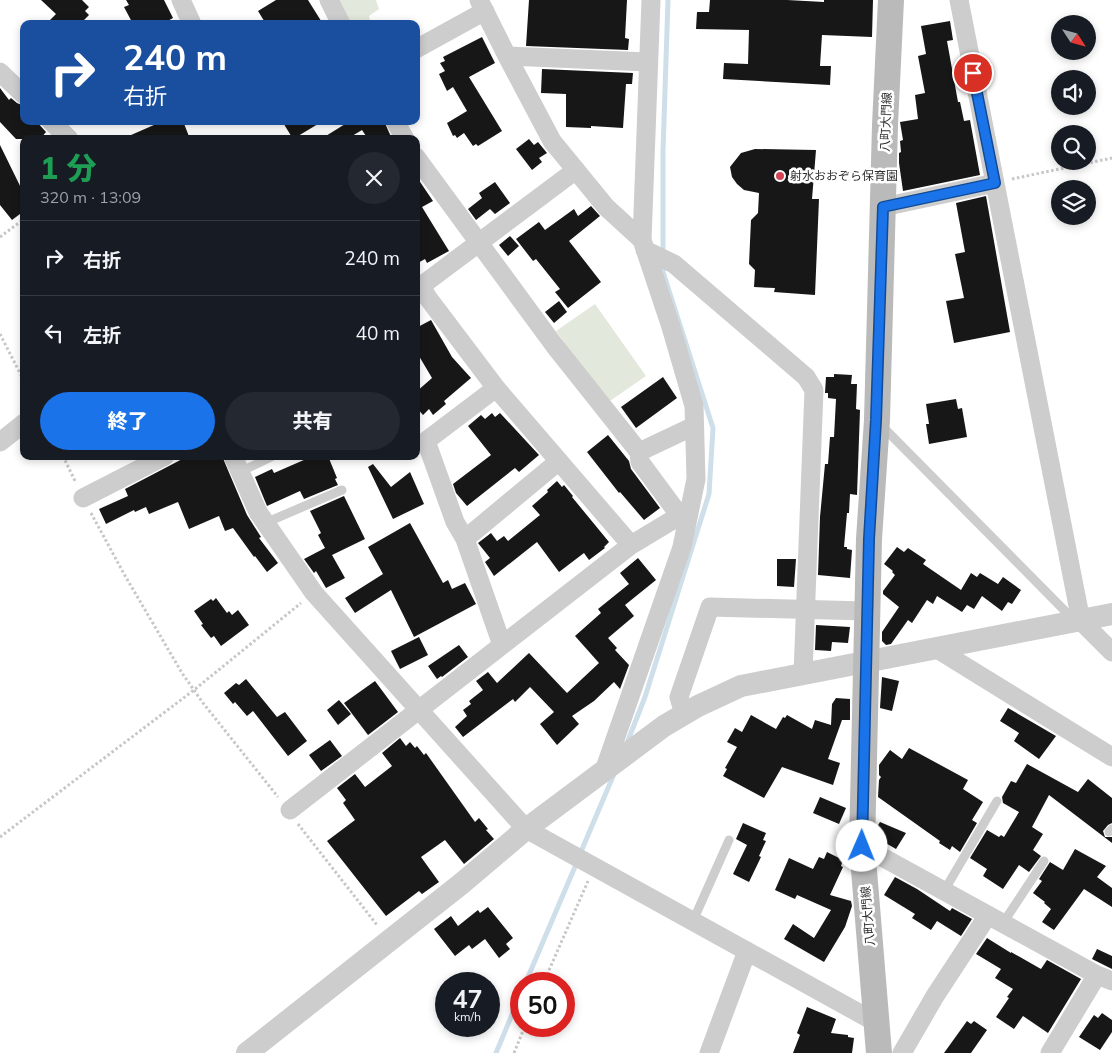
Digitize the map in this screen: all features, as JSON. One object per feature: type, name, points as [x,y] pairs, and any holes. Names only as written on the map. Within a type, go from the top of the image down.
[{"type":"main road","name":"八町大門線","points":[[879,1053],[862,846],[866,611],[876,420],[891,0]]},
{"type":"street","points":[[181,0],[190,20]]},
{"type":"street","points":[[329,0],[339,20]]},
{"type":"street","points":[[604,771],[682,547],[685,513],[696,478],[694,406],[671,327],[643,245],[651,0]]},
{"type":"street","points":[[959,0],[1080,621],[1112,652]]},
{"type":"street","points":[[420,45],[482,6],[552,140],[606,207],[643,245],[674,264],[806,377],[814,390],[803,674]]},
{"type":"street","points":[[507,56],[648,62]]},
{"type":"street","points":[[0,72],[20,91]]},
{"type":"street","points":[[55,125],[65,135]]},
{"type":"street","points":[[420,163],[554,345],[639,452],[640,462],[685,513]]},
{"type":"street","points":[[420,286],[576,170]]},
{"type":"street","points":[[883,207],[995,183]]},
{"type":"street","points":[[420,288],[496,388],[631,544]]},
{"type":"street","points":[[496,388],[422,444],[455,522],[465,539],[502,645]]},
{"type":"street","points":[[0,442],[20,426]]},
{"type":"street","points":[[639,452],[694,426]]},
{"type":"street","points":[[83,498],[158,460]]},
{"type":"street","points":[[465,539],[559,460]]},
{"type":"street","points":[[236,464],[258,512],[314,593],[418,711],[526,828],[877,1023]]},
{"type":"street","points":[[290,810],[631,544],[685,513]]},
{"type":"street","points":[[684,714],[679,697],[710,607],[866,611]]},
{"type":"street","points":[[247,1053],[461,884],[526,828],[664,726],[684,714],[741,686],[1112,614]]},
{"type":"street","points":[[937,649],[1112,757]]},
{"type":"street","points":[[862,846],[1104,978],[1050,1053]]},
{"type":"street","points":[[902,1053],[935,996],[996,919]]},
{"type":"street","points":[[709,1053],[746,951]]},
{"type":"lane","points":[[876,420],[1068,614],[1080,621]]},
{"type":"lane","points":[[236,464],[254,460]]},
{"type":"lane","points":[[265,523],[342,490]]},
{"type":"lane","points":[[944,891],[997,801]]},
{"type":"lane","points":[[693,921],[730,840]]},
{"type":"lane","points":[[996,919],[1044,861]]},
{"type":"path","points":[[995,183],[1112,158]]},
{"type":"path","points":[[0,237],[20,222]]},
{"type":"path","points":[[0,334],[20,373]]},
{"type":"path","points":[[65,460],[124,574],[182,673],[290,810],[294,818],[389,941]]},
{"type":"path","points":[[0,837],[194,690],[314,593]]},
{"type":"path","points":[[549,972],[594,867]]},
{"type":"path","points":[[514,1053],[521,1037]]},
{"type":"shaded area","points":[[339,0],[376,0],[379,9],[369,16],[370,20],[346,20]]},
{"type":"shaded area","points":[[595,304],[646,376],[607,403],[556,331]]},
{"type":"building","points":[[41,0],[82,0],[89,7],[85,11],[89,15],[84,20],[50,20],[56,14]]},
{"type":"building","points":[[126,0],[164,0],[173,18],[169,20],[131,20],[124,7],[129,5]]},
{"type":"building","points":[[276,0],[308,0],[320,20],[264,20],[258,11]]},
{"type":"building","points":[[529,0],[627,0],[625,38],[629,39],[628,50],[526,46]]},
{"type":"building","points":[[710,0],[824,2],[824,0],[873,0],[872,37],[822,35],[820,66],[831,66],[830,85],[723,79],[724,63],[748,64],[749,30],[696,29],[697,12],[709,12]]},
{"type":"building","points":[[950,21],[953,40],[947,41],[958,102],[960,102],[964,121],[970,120],[980,175],[903,191],[899,163],[900,141],[903,140],[900,122],[918,119],[915,95],[925,93],[918,56],[926,54],[921,26]]},
{"type":"building","points":[[482,37],[495,63],[469,77],[502,131],[478,146],[476,144],[473,146],[464,133],[457,138],[455,135],[453,136],[447,123],[467,111],[453,87],[447,91],[439,74],[445,71],[440,63],[445,61],[443,57]]},
{"type":"building","points":[[542,69],[633,73],[632,84],[626,84],[623,128],[566,127],[566,94],[541,93]]},
{"type":"building","points":[[0,88],[9,100],[11,98],[20,104],[20,125],[40,125],[46,132],[43,135],[20,135],[20,139],[16,139],[0,122]]},
{"type":"building","points":[[154,125],[185,125],[188,135],[131,135]]},
{"type":"building","points":[[284,125],[316,125],[300,135],[291,135]]},
{"type":"building","points":[[344,125],[386,125],[390,135],[365,135],[362,130],[354,135],[327,135]]},
{"type":"building","points":[[529,139],[534,145],[538,142],[547,153],[539,158],[542,162],[532,170],[516,149]]},
{"type":"building","points":[[0,145],[20,186],[20,214],[12,220],[0,205]]},
{"type":"building","points":[[755,149],[816,150],[812,199],[819,199],[815,295],[774,292],[775,288],[754,287],[755,270],[749,264],[751,220],[758,213],[759,193],[744,190],[737,184],[732,177],[730,167],[741,153]]},
{"type":"building","points":[[420,182],[433,201],[422,207],[449,251],[427,263],[425,259],[420,262]]},
{"type":"building","points":[[495,182],[510,203],[495,214],[490,209],[476,220],[468,209],[482,198],[479,193]]},
{"type":"building","points":[[986,196],[1010,332],[954,343],[946,301],[964,298],[955,254],[965,252],[956,203]]},
{"type":"building","points":[[591,206],[600,216],[569,241],[601,282],[568,308],[555,292],[560,289],[536,259],[533,261],[516,239],[539,222],[545,230],[574,209],[578,216]]},
{"type":"building","points":[[510,236],[519,246],[508,256],[499,245]]},
{"type":"building","points":[[559,301],[567,312],[554,323],[545,312]]},
{"type":"building","points":[[431,320],[452,357],[471,378],[444,401],[446,404],[433,415],[429,409],[423,415],[420,412],[420,388],[432,378],[420,358],[420,326]]},
{"type":"building","points":[[834,374],[852,375],[851,384],[857,384],[856,409],[860,410],[857,495],[850,494],[844,547],[852,550],[850,578],[818,575],[820,517],[825,464],[828,464],[830,437],[834,437],[836,399],[828,398],[828,393],[825,393],[826,377],[834,377]]},
{"type":"building","points":[[663,377],[677,398],[636,428],[621,407]]},
{"type":"building","points":[[956,399],[958,409],[962,408],[967,437],[929,444],[926,404]]},
{"type":"building","points":[[492,413],[495,417],[500,413],[539,455],[519,472],[515,468],[467,506],[456,493],[453,484],[491,455],[468,426],[481,415],[485,419]]},
{"type":"building","points":[[608,435],[629,461],[631,469],[660,508],[644,520],[619,493],[587,452]]},
{"type":"building","points":[[180,460],[224,460],[247,515],[261,537],[259,538],[278,563],[267,572],[233,528],[225,531],[219,516],[189,529],[178,502],[149,514],[146,507],[135,512],[134,510],[106,524],[99,509],[128,496],[125,489]]},
{"type":"building","points":[[304,460],[330,460],[338,485],[304,499],[300,491],[267,506],[255,477],[272,469],[274,473]]},
{"type":"building","points":[[373,464],[391,487],[410,472],[424,504],[393,519],[368,467]]},
{"type":"building","points":[[557,481],[562,487],[564,485],[609,542],[605,548],[589,560],[584,553],[559,572],[537,542],[494,576],[485,562],[490,558],[478,543],[491,533],[497,541],[504,536],[508,541],[540,515],[532,506]]},
{"type":"building","points":[[344,496],[365,539],[332,555],[345,578],[326,588],[316,571],[314,573],[304,559],[325,548],[318,535],[321,533],[310,511]]},
{"type":"building","points":[[410,523],[443,583],[448,580],[452,589],[465,583],[476,604],[414,637],[391,590],[355,613],[345,598],[383,574],[368,547]]},
{"type":"building","points":[[897,547],[904,552],[908,548],[926,560],[923,564],[961,590],[971,573],[977,577],[980,573],[998,584],[1003,577],[1021,590],[1012,604],[1008,602],[1002,611],[982,596],[974,609],[967,605],[962,612],[937,596],[933,604],[927,600],[912,623],[908,620],[891,644],[886,645],[882,641],[882,632],[899,607],[883,594],[883,591],[895,575],[884,564]]},
{"type":"building","points":[[638,558],[656,580],[625,605],[634,616],[608,638],[617,648],[615,650],[629,665],[620,689],[614,682],[594,701],[572,716],[579,724],[557,745],[540,724],[554,712],[530,687],[515,702],[513,699],[463,737],[455,727],[467,716],[463,710],[471,704],[469,701],[483,690],[476,681],[488,672],[497,683],[529,653],[567,693],[599,663],[575,636],[601,613],[598,609],[629,584],[620,573]]},
{"type":"building","points":[[777,559],[796,559],[794,587],[777,586]]},
{"type":"building","points":[[216,598],[227,613],[229,611],[232,615],[238,610],[249,625],[221,646],[214,636],[211,638],[201,625],[203,624],[194,611],[211,599],[213,601]]},
{"type":"building","points":[[816,625],[850,627],[848,643],[832,642],[831,651],[815,650]]},
{"type":"building","points":[[419,637],[428,655],[400,669],[391,651]]},
{"type":"building","points":[[459,645],[468,657],[437,679],[428,666]]},
{"type":"building","points":[[882,677],[899,681],[892,711],[880,708]]},
{"type":"building","points":[[246,679],[277,717],[285,712],[307,741],[288,756],[253,711],[247,716],[224,693],[236,683],[239,685]]},
{"type":"building","points":[[375,681],[398,712],[368,735],[344,703]]},
{"type":"building","points":[[836,698],[850,699],[850,720],[842,720],[828,759],[840,763],[833,785],[782,767],[764,798],[723,776],[727,769],[725,768],[737,747],[727,742],[735,728],[742,732],[751,715],[776,729],[783,717],[785,718],[787,715],[812,729],[815,720],[831,725],[832,704]]},
{"type":"building","points":[[339,700],[351,714],[338,725],[327,710]]},
{"type":"building","points":[[1008,708],[1056,736],[1039,759],[1014,741],[1019,733],[1000,721]]},
{"type":"building","points":[[400,738],[406,746],[410,742],[415,748],[417,746],[424,755],[426,753],[475,822],[479,818],[494,839],[464,864],[445,840],[421,857],[439,882],[422,894],[419,891],[386,916],[327,841],[355,820],[343,803],[346,800],[337,788],[355,774],[365,787],[392,766],[382,753]]},
{"type":"building","points":[[330,740],[342,756],[321,771],[309,755]]},
{"type":"building","points":[[909,748],[968,780],[963,789],[983,802],[972,820],[977,823],[960,852],[952,846],[950,850],[939,843],[940,841],[878,797],[879,780],[881,777],[879,775],[879,765],[890,750],[902,759]]},
{"type":"building","points":[[1027,764],[1078,792],[1088,779],[1112,798],[1112,823],[1103,831],[1105,837],[1112,837],[1112,843],[1049,795],[1032,827],[1043,834],[1033,850],[1041,856],[1029,872],[1019,865],[1003,889],[983,876],[987,869],[970,858],[987,830],[999,837],[1001,835],[1004,837],[1019,812],[1003,803],[1002,797],[1011,781],[1016,783]]},
{"type":"building","points":[[820,797],[846,808],[839,824],[813,813]]},
{"type":"building","points":[[880,822],[906,833],[896,849],[877,838],[877,827]]},
{"type":"building","points":[[743,823],[766,833],[763,840],[766,841],[759,856],[761,857],[749,882],[733,874],[747,845],[736,839]]},
{"type":"building","points":[[1075,849],[1106,866],[1097,877],[1112,888],[1112,907],[1084,889],[1054,930],[1042,922],[1051,909],[1033,893],[1042,881],[1039,879],[1050,862],[1063,870]]},
{"type":"building","points":[[827,852],[843,860],[841,866],[843,867],[830,895],[851,901],[852,906],[845,927],[824,962],[784,939],[793,924],[814,938],[831,910],[797,895],[795,899],[775,890],[789,858],[813,869],[819,857],[824,859]]},
{"type":"building","points":[[895,877],[950,911],[952,908],[972,919],[961,936],[937,921],[931,930],[912,918],[915,914],[884,895]]},
{"type":"building","points":[[488,907],[513,938],[506,944],[510,949],[499,958],[485,939],[472,949],[469,945],[455,956],[434,929],[451,916],[458,926],[478,910],[480,913]]},
{"type":"building","points":[[987,938],[1041,969],[1047,960],[1081,979],[1048,1033],[1023,1016],[1014,1029],[996,1017],[1013,989],[995,978],[1001,969],[976,954]]},
{"type":"building","points":[[1097,949],[1112,956],[1112,969],[1092,959]]},
{"type":"building","points":[[807,1007],[836,1019],[831,1033],[848,1035],[848,1037],[854,1038],[852,1053],[793,1053],[800,1035],[797,1033]]},
{"type":"building","points":[[1102,1013],[1112,1020],[1112,1032],[1100,1050],[1079,1037],[1094,1015],[1098,1018]]},
{"type":"building","points":[[967,1021],[971,1024],[974,1021],[987,1030],[971,1053],[944,1053]]},
{"type":"waterway","points":[[663,254],[663,151],[668,0]]},
{"type":"waterway","points":[[627,743],[645,697],[709,494],[713,428],[663,272],[663,263]]},
{"type":"waterway","points":[[580,854],[614,774]]},
{"type":"waterway","points":[[530,972],[577,862]]},
{"type":"waterway","points":[[496,1053],[510,1019]]},
{"type":"place","name":"射水おおぞら保育園","points":[[780,176]]},
{"type":"route","points":[[862,846],[869,539],[876,420],[883,207],[995,183],[973,73]]}]
